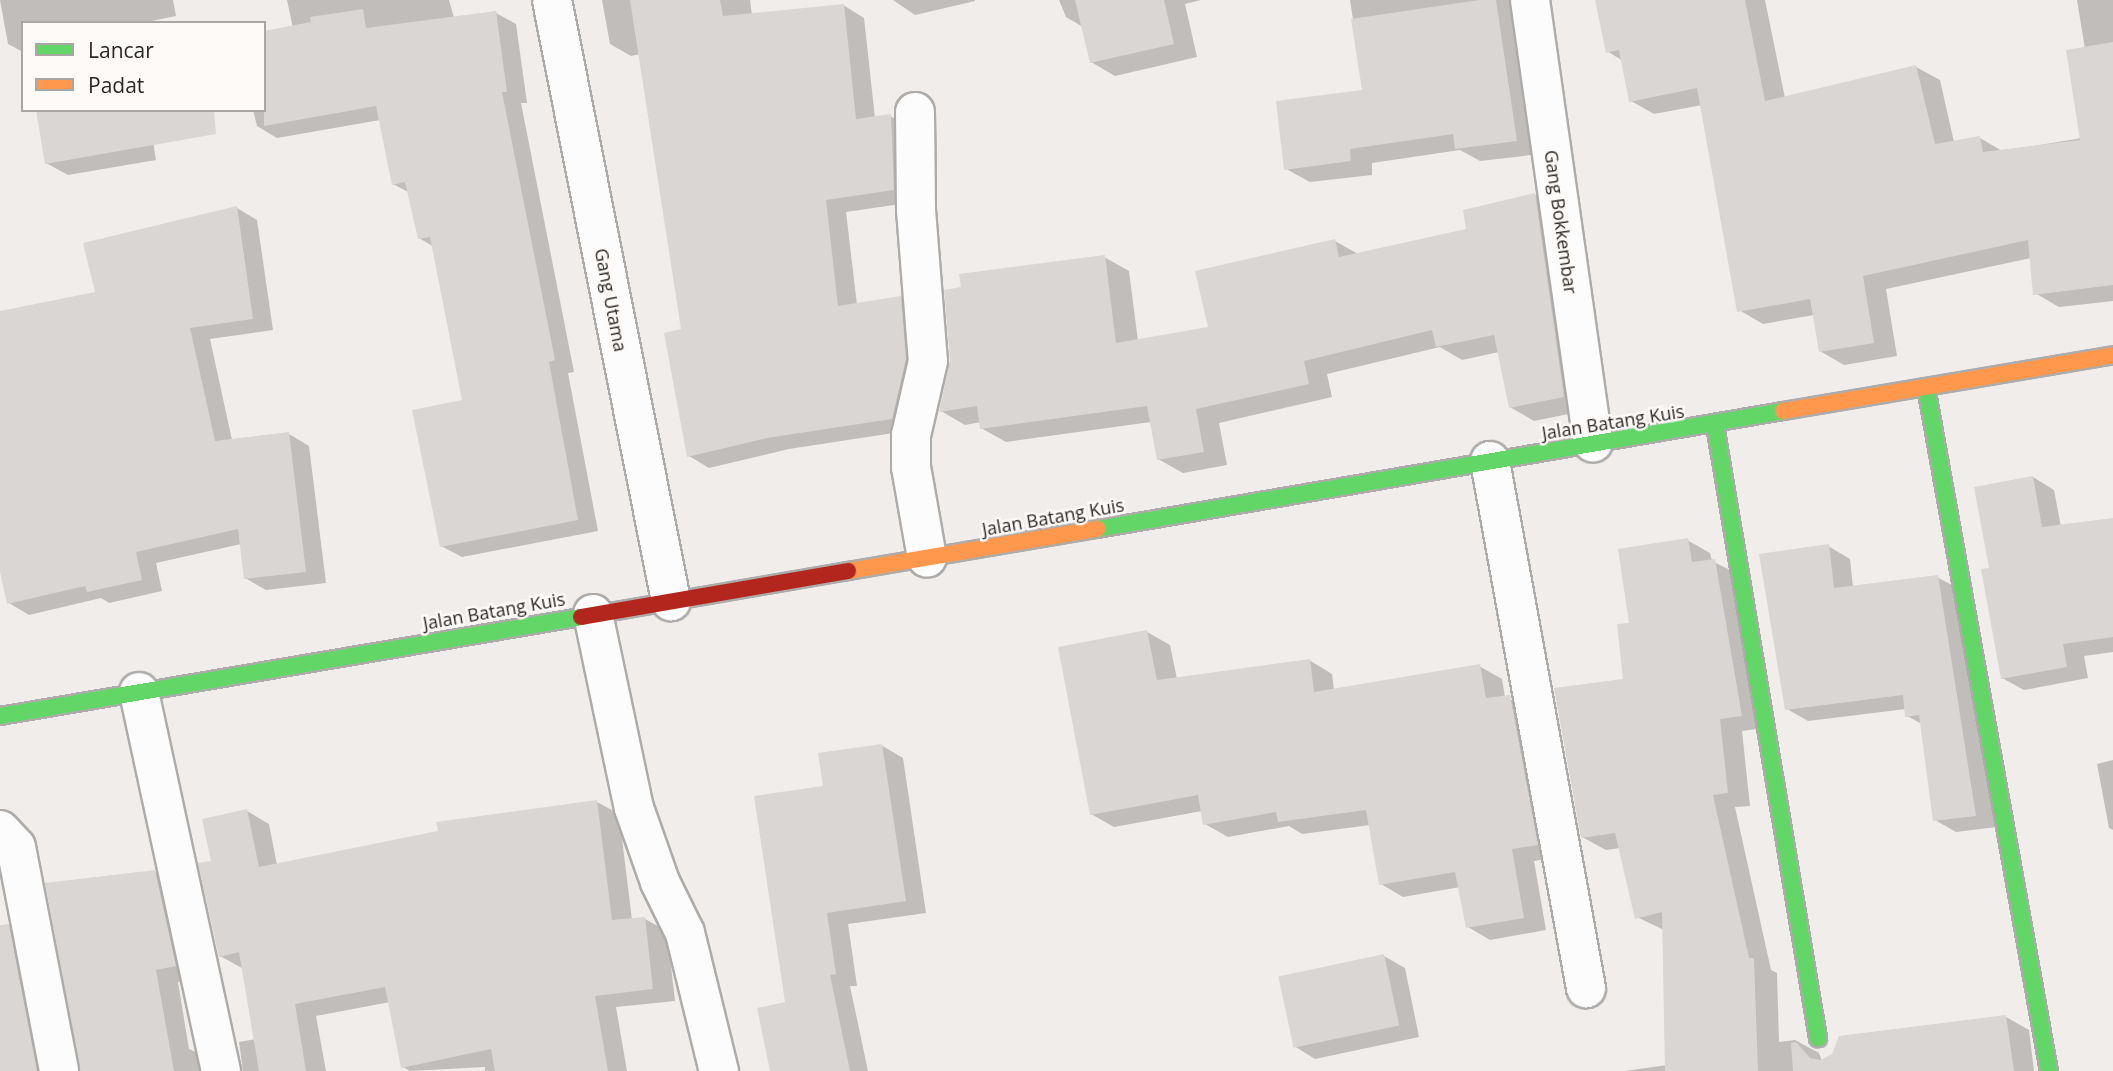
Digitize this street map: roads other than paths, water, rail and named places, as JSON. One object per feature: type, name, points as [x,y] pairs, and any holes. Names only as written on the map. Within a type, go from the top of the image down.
[{"type":"main road","name":"Jalan Batang Kuis","points":[[0,716],[1593,443],[1716,425],[2113,355]]},
{"type":"main road","points":[[1926,387],[2049,1071]]},
{"type":"main road","points":[[1716,425],[1818,1038]]},
{"type":"street","name":"Gang Utama","points":[[552,0],[671,601]]},
{"type":"street","name":"Gang Bokkembar","points":[[1530,0],[1593,443]]},
{"type":"street","points":[[915,112],[916,210],[928,361],[911,435],[911,457],[927,558]]},
{"type":"street","points":[[1490,461],[1586,988]]},
{"type":"street","points":[[593,614],[634,808],[660,882],[685,933],[719,1071]]},
{"type":"street","points":[[139,692],[220,1071]]},
{"type":"street","points":[[0,830],[16,847],[59,1071]]}]
